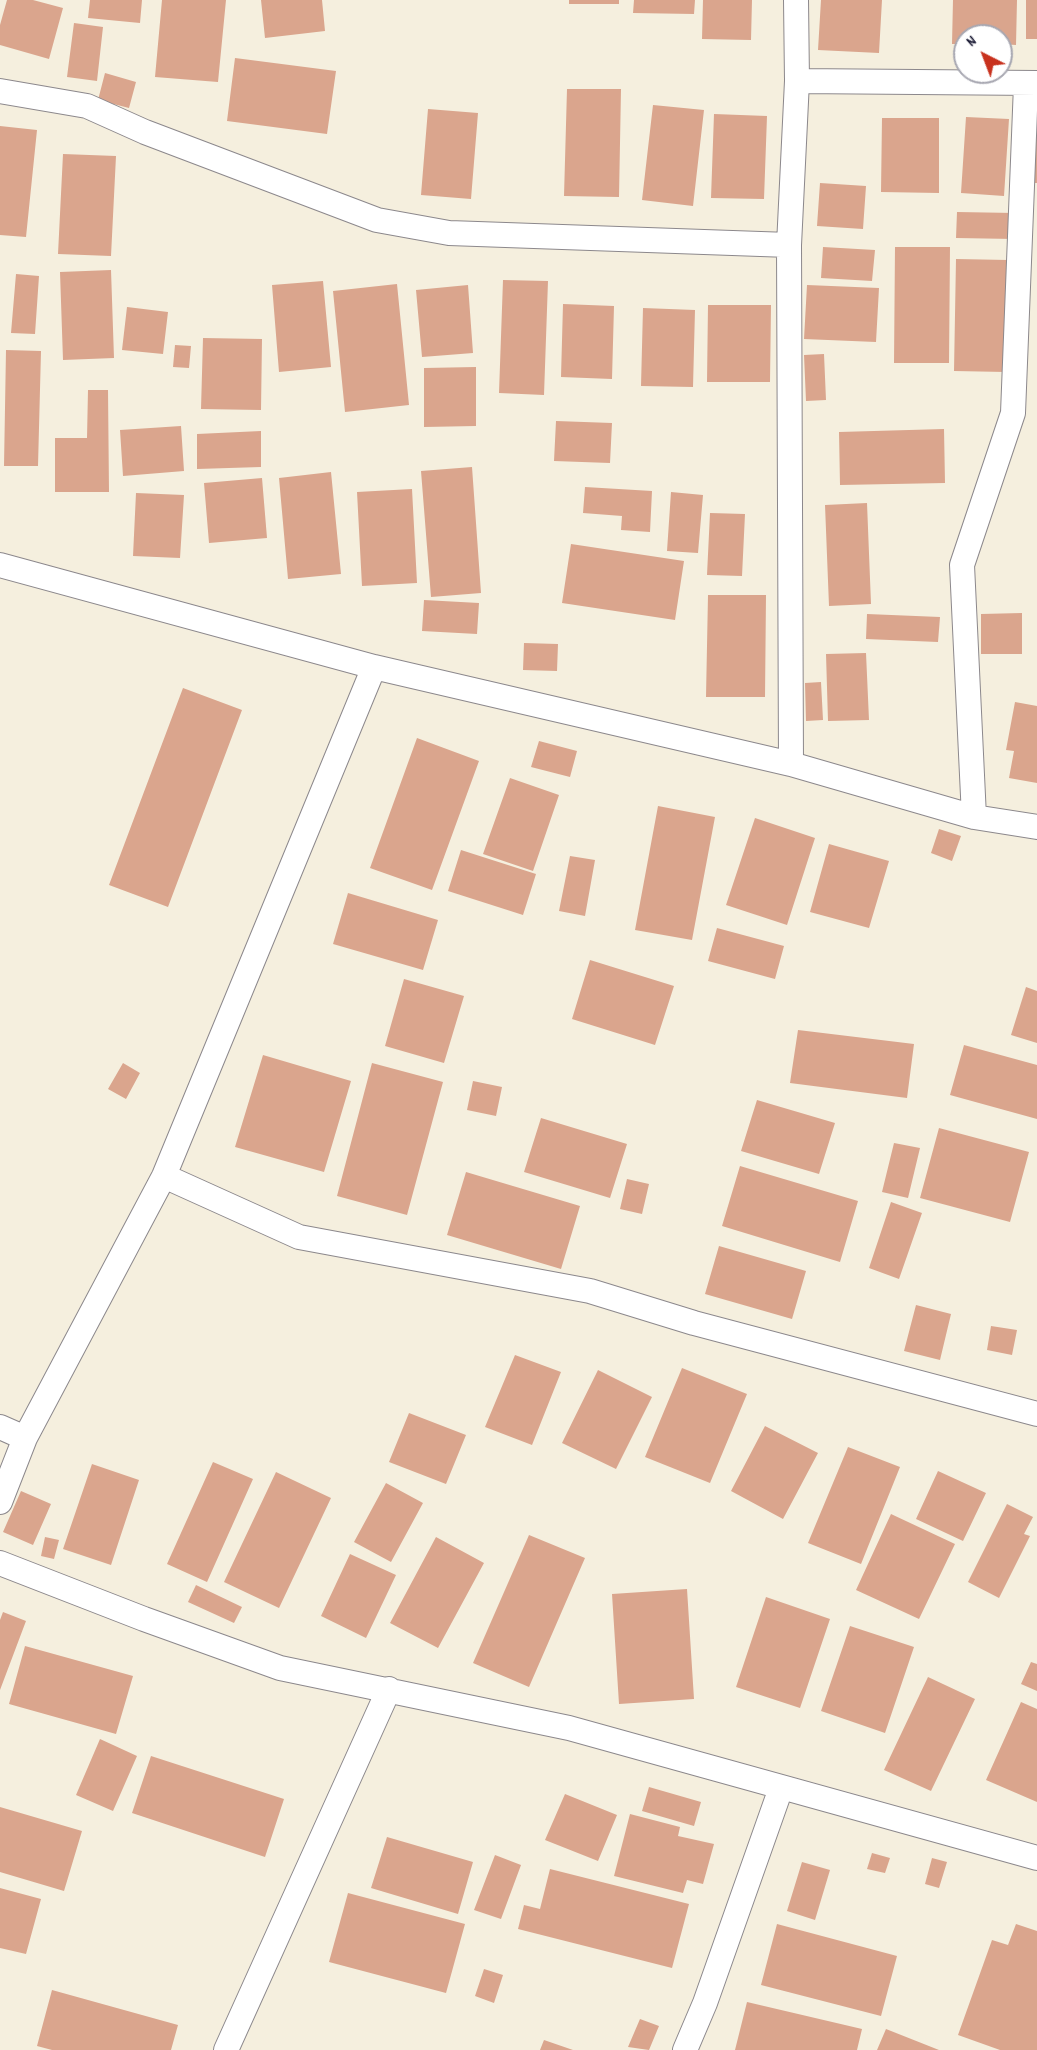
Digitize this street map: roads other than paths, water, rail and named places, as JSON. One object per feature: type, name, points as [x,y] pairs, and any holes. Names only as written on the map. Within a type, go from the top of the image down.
[{"type":"street","points":[[791,764],[789,245],[796,81],[796,0]]},
{"type":"street","points":[[796,81],[1031,84],[1013,413],[962,565],[974,818]]},
{"type":"street","points":[[0,91],[87,106],[167,140],[377,220],[449,233],[789,245]]},
{"type":"street","points":[[0,565],[374,667],[791,764],[974,818],[1037,827]]},
{"type":"street","points":[[0,1502],[25,1438],[164,1176],[374,667]]},
{"type":"street","points":[[164,1176],[299,1237],[590,1291],[694,1323],[1037,1413]]},
{"type":"street","points":[[0,1427],[25,1438]]},
{"type":"street","points":[[0,1563],[144,1619],[280,1668],[569,1728],[1037,1858]]},
{"type":"street","points":[[226,2050],[389,1689]]},
{"type":"street","points":[[685,2050],[705,2003],[781,1788]]}]
